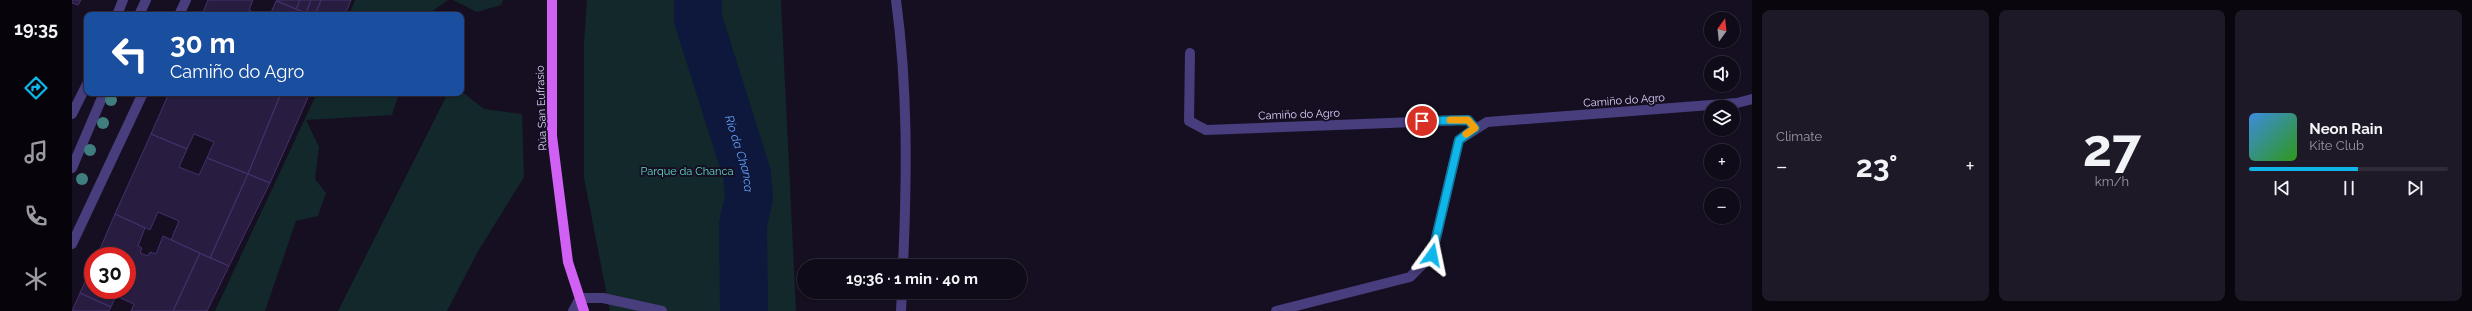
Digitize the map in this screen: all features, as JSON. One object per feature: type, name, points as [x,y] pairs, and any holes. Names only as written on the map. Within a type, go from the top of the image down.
[{"type":"main road","name":"Rúa San Eufrasio","points":[[552,0],[552,136],[568,262],[584,311]]},
{"type":"street","points":[[118,12],[124,0]]},
{"type":"street","points":[[140,12],[146,0]]},
{"type":"street","points":[[180,12],[186,0]]},
{"type":"street","points":[[896,0],[902,45],[907,181],[903,259]]},
{"type":"street","name":"Camiño do Agro","points":[[1190,53],[1189,121],[1206,130],[1468,120],[1475,128]]},
{"type":"street","points":[[72,114],[84,90]]},
{"type":"street","points":[[72,168],[103,96]]},
{"type":"street","points":[[72,244],[142,96]]},
{"type":"street","name":"Camiño do Agro","points":[[1276,311],[1410,277],[1432,255],[1459,140],[1475,128],[1487,122],[1738,103],[1752,99]]},
{"type":"street","points":[[573,311],[580,298],[603,298],[624,307],[662,311]]},
{"type":"street","points":[[901,311],[902,299]]},
{"type":"green space","points":[[355,0],[448,0],[431,12],[350,12]]},
{"type":"green space","points":[[453,0],[503,0],[501,5],[477,12]]},
{"type":"green space","name":"Parque da Chanca","points":[[587,0],[781,0],[796,311],[610,311],[584,178],[584,42]]},
{"type":"green space","points":[[464,93],[484,109],[522,114],[524,177],[477,253],[447,311],[338,311],[446,96],[464,96]]},
{"type":"green space","points":[[316,96],[398,96],[392,115],[306,120],[319,147],[315,179],[326,193],[318,216],[296,221],[265,311],[215,311]]},
{"type":"building","points":[[72,0],[81,0],[78,5],[72,3]]},
{"type":"building","points":[[208,0],[253,0],[249,10],[253,12],[203,12]]},
{"type":"building","points":[[276,0],[300,0],[296,9]]},
{"type":"building","points":[[300,0],[311,0],[306,12],[296,9]]},
{"type":"building","points":[[311,0],[321,0],[316,12],[306,12]]},
{"type":"building","points":[[321,0],[351,0],[346,12],[316,12]]},
{"type":"building","points":[[276,1],[304,12],[271,12]]},
{"type":"building","points":[[168,96],[280,96],[248,174],[207,158],[214,142],[194,134],[187,149],[151,134]]},
{"type":"building","points":[[280,96],[309,96],[270,183],[248,174]]},
{"type":"building","points":[[151,134],[187,149],[179,167],[199,175],[207,158],[248,174],[210,258],[171,240],[179,221],[158,212],[150,230],[115,214]]},
{"type":"building","points":[[248,174],[270,183],[229,266],[210,258]]},
{"type":"building","points":[[115,214],[145,228],[138,246],[142,248],[140,253],[148,256],[150,252],[156,254],[163,236],[200,253],[173,311],[131,311],[134,304],[123,299],[136,299],[136,247],[101,247]]},
{"type":"building","points":[[200,253],[229,266],[207,311],[173,311]]},
{"type":"building","points":[[84,284],[84,295],[80,293]]},
{"type":"building","points":[[80,293],[84,295],[84,299],[93,299],[111,307],[109,311],[72,311]]},
{"type":"building","points":[[93,299],[115,299],[111,307]]},
{"type":"waterway","name":"Río da Chanca","points":[[698,0],[698,19],[747,174],[749,197],[743,225],[744,311]]},
{"type":"slow traffic","points":[[1450,120],[1468,120],[1475,128],[1466,134]]},
{"type":"route","points":[[1422,121],[1468,120],[1475,128],[1459,140],[1448,181],[1432,255]]}]
